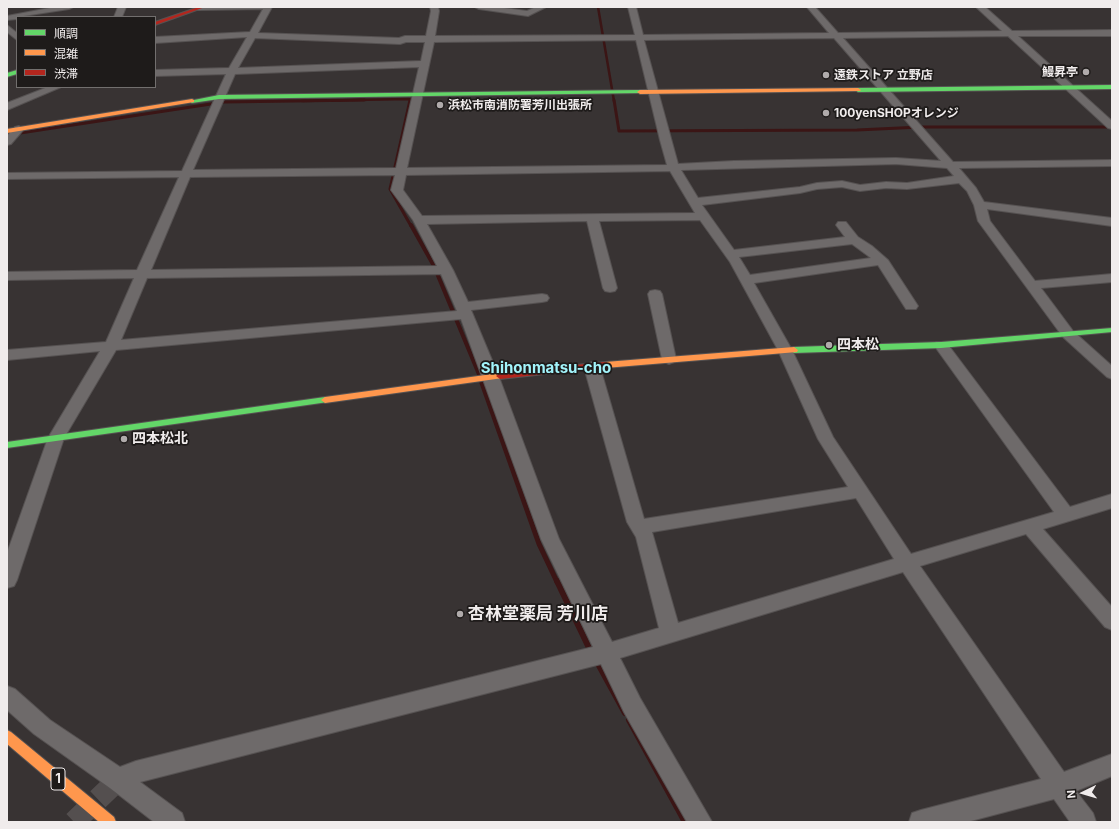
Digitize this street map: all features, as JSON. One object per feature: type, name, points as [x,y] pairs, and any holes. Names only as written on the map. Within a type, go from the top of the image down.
[{"type":"main road","points":[[156,24],[201,8]]},
{"type":"main road","points":[[7,131],[219,97],[1112,87]]},
{"type":"main road","points":[[7,445],[491,377],[669,359],[785,350],[941,345],[1112,330]]},
{"type":"main road","name":"1","points":[[7,736],[109,822]]},
{"type":"street","points":[[18,16],[69,7]]},
{"type":"street","points":[[201,8],[268,7]]},
{"type":"street","points":[[7,580],[14,544],[56,438],[112,344],[219,97],[268,7]]},
{"type":"street","points":[[434,7],[435,12],[430,39],[417,95],[396,172],[397,190],[419,220],[446,270],[464,311],[491,377],[550,539],[632,705],[700,822]]},
{"type":"street","points":[[479,7],[528,14],[542,7]]},
{"type":"street","points":[[632,7],[674,168],[694,202],[705,216],[746,280],[785,350],[826,439],[907,562],[1084,822]]},
{"type":"street","points":[[811,7],[882,90],[972,190],[980,205],[984,221],[1068,334],[1112,374]]},
{"type":"street","points":[[980,7],[1112,126]]},
{"type":"street","points":[[7,28],[16,35]]},
{"type":"street","points":[[156,40],[252,34],[400,41],[405,39],[1112,33]]},
{"type":"street","points":[[156,73],[424,64]]},
{"type":"street","points":[[7,107],[54,88]]},
{"type":"street","points":[[7,142],[19,129]]},
{"type":"street","points":[[7,176],[674,168],[683,166],[741,164],[896,161],[949,165],[1112,163]]},
{"type":"street","points":[[827,162],[842,184]]},
{"type":"street","points":[[694,202],[842,184],[853,188],[860,188],[886,185],[907,186],[961,179]]},
{"type":"street","points":[[980,205],[1112,222]]},
{"type":"street","points":[[419,220],[705,216]]},
{"type":"street","points":[[592,218],[610,288]]},
{"type":"street","points":[[842,224],[854,240],[868,249],[879,261],[883,263],[910,306]]},
{"type":"street","points":[[730,254],[854,240]]},
{"type":"street","points":[[746,280],[879,261]]},
{"type":"street","points":[[7,276],[446,270]]},
{"type":"street","points":[[1032,285],[1112,278]]},
{"type":"street","points":[[655,294],[669,359]]},
{"type":"street","points":[[7,355],[464,311],[542,298]]},
{"type":"street","points":[[941,345],[1066,515]]},
{"type":"street","points":[[592,367],[636,522],[645,536],[671,634]]},
{"type":"street","points":[[640,527],[860,491]]},
{"type":"street","points":[[118,780],[143,770],[607,653],[907,562],[1112,502]]},
{"type":"street","points":[[1030,526],[1112,621]]},
{"type":"street","points":[[7,696],[42,727],[118,780],[173,822]]},
{"type":"street","points":[[921,822],[1059,786],[1112,765]]},
{"type":"waterway","points":[[598,7],[614,101]]},
{"type":"waterway","points":[[328,101],[364,100]]},
{"type":"waterway","points":[[328,101],[410,100]]},
{"type":"waterway","points":[[410,100],[390,189],[411,226]]},
{"type":"waterway","points":[[614,100],[619,131],[857,130],[921,127],[1112,127]]},
{"type":"waterway","points":[[302,101],[328,101]]},
{"type":"waterway","points":[[7,135],[224,102],[328,101]]},
{"type":"waterway","points":[[411,225],[434,266],[483,384]]},
{"type":"waterway","points":[[482,383],[539,544],[557,582]]},
{"type":"waterway","points":[[557,581],[591,652]]},
{"type":"waterway","points":[[596,660],[625,713]]},
{"type":"waterway","points":[[629,720],[685,822]]},
{"type":"tunnel","points":[[74,822],[118,780]]},
{"type":"traffic: fast","points":[[7,75],[16,72]]},
{"type":"traffic: fast","points":[[858,90],[1112,87]]},
{"type":"traffic: fast","points":[[192,101],[219,97],[640,92]]},
{"type":"traffic: fast","points":[[794,350],[941,345],[1112,330]]},
{"type":"traffic: fast","points":[[7,445],[325,400]]},
{"type":"traffic: slow","points":[[640,92],[858,90]]},
{"type":"traffic: slow","points":[[7,131],[192,101]]},
{"type":"traffic: slow","points":[[605,365],[794,350]]},
{"type":"traffic: slow","points":[[325,400],[500,376]]},
{"type":"traffic: slow","points":[[7,736],[109,822]]},
{"type":"traffic: jam","points":[[156,24],[203,7]]},
{"type":"traffic: jam","points":[[500,376],[605,365]]},
{"type":"place","name":"鰻昇亭","points":[[1086,72]]},
{"type":"place","name":"遠鉄ストア 立野店","points":[[826,75]]},
{"type":"place","name":"浜松市南消防署芳川出張所","points":[[440,105]]},
{"type":"place","name":"100yenSHOPオレンジ","points":[[826,113]]},
{"type":"place","name":"四本松","points":[[829,345]]},
{"type":"place","name":"四本松北","points":[[124,439]]},
{"type":"place","name":"杏林堂薬局 芳川店","points":[[460,614]]},
{"type":"district","name":"Shihonmatsu-cho","points":[[546,368]]}]
